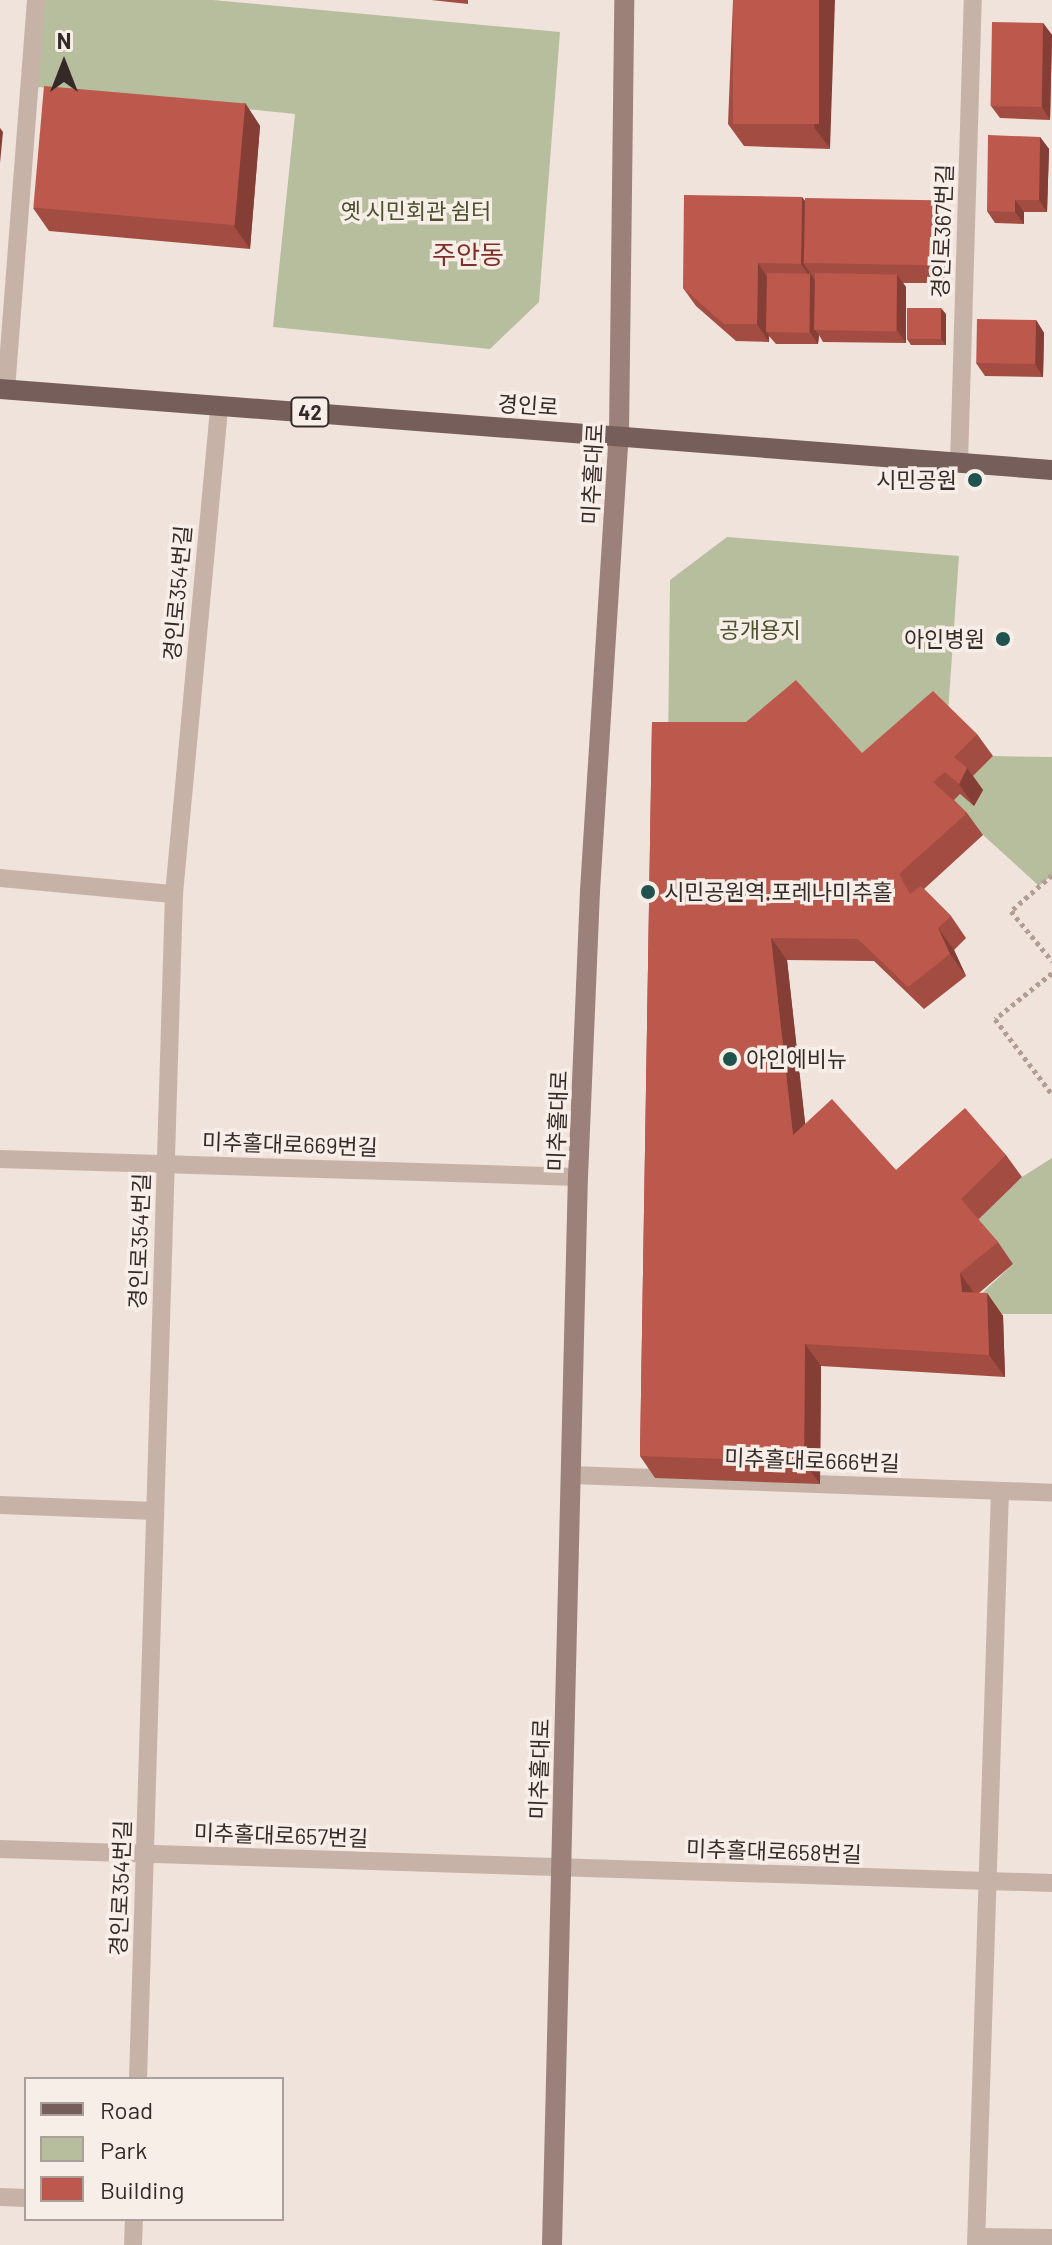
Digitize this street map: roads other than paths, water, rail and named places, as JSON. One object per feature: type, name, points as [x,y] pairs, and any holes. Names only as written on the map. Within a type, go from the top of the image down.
[{"type":"main road","name":"미추홀대로","points":[[552,2245],[578,1177],[590,891],[619,435],[624,0]]},
{"type":"main road","name":"경인로","points":[[3,389],[1052,470]]},
{"type":"lane","points":[[3,389],[36,0]]},
{"type":"lane","name":"경인로367번길","points":[[959,463],[973,0]]},
{"type":"lane","name":"경인로354번길","points":[[138,2077],[174,894],[219,406]]},
{"type":"lane","points":[[0,878],[174,894]]},
{"type":"lane","name":"미추홀대로669번길","points":[[0,1159],[578,1177]]},
{"type":"lane","name":"미추홀대로666번길","points":[[571,1475],[1052,1493]]},
{"type":"lane","points":[[1000,1491],[977,2241],[1052,2238]]},
{"type":"lane","points":[[0,1505],[155,1511]]},
{"type":"lane","name":"미추홀대로657번길","points":[[0,1849],[560,1869]]},
{"type":"lane","name":"미추홀대로658번길","points":[[560,1869],[1052,1883]]},
{"type":"lane","points":[[0,2197],[24,2198]]},
{"type":"lane","points":[[133,2245],[134,2221]]},
{"type":"place","name":"시민공원","points":[[975,480]]},
{"type":"place","name":"아인병원","points":[[1003,639]]},
{"type":"place","name":"시민공원역.포레나미추홀","points":[[648,892]]},
{"type":"place","name":"아인에비뉴","points":[[730,1059]]},
{"type":"district","name":"주안동","points":[[468,254]]},
{"type":"park label","name":"옛 시민회관 쉼터","points":[[416,211]]},
{"type":"park label","name":"공개용지","points":[[760,630]]}]
